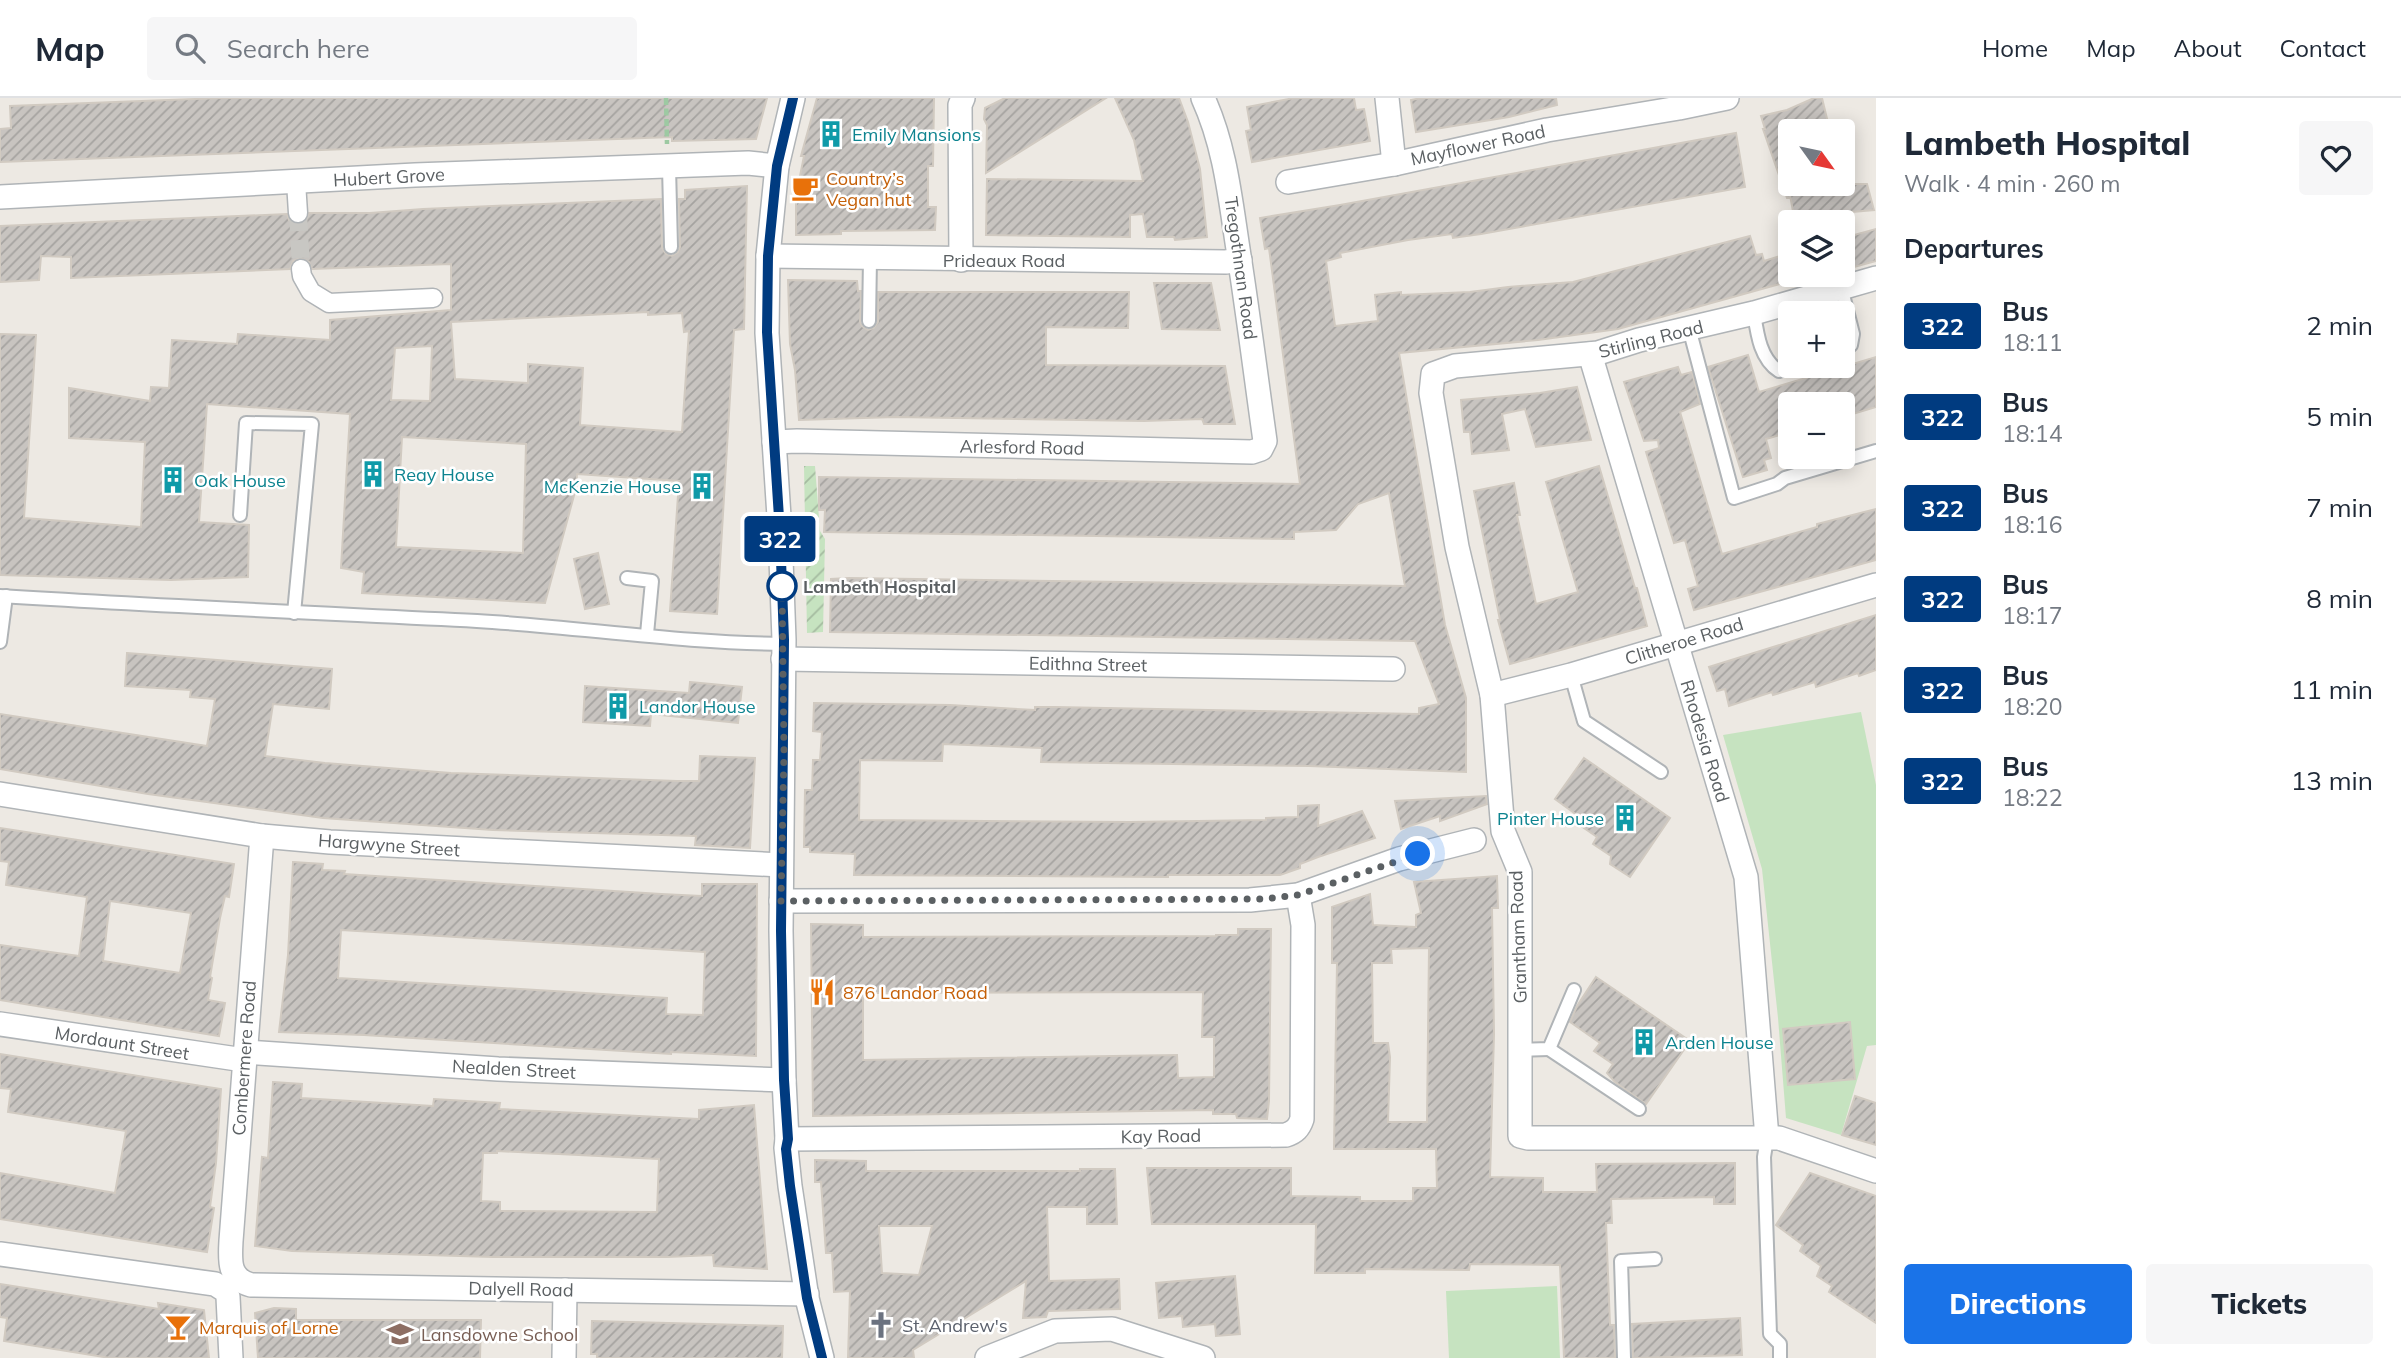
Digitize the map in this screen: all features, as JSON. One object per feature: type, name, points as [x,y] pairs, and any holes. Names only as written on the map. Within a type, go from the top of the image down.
[{"type":"street","points":[[793,98],[777,166],[768,256],[767,332],[780,533],[783,651],[781,901],[784,1080],[788,1139],[786,1149],[807,1294],[822,1358]]},
{"type":"street","points":[[961,260],[959,171],[960,105],[963,98]]},
{"type":"street","name":"Tregothnan Road","points":[[1203,98],[1221,144],[1265,441]]},
{"type":"street","points":[[1387,98],[1394,164]]},
{"type":"street","name":"Mayflower Road","points":[[1288,182],[1394,164],[1548,130],[1727,98]]},
{"type":"street","name":"Hubert Grove","points":[[0,197],[296,182],[668,158],[777,166]]},
{"type":"street","points":[[296,182],[298,213]]},
{"type":"street","name":"Prideaux Road","points":[[768,256],[961,260],[1240,260]]},
{"type":"street","points":[[301,269],[311,292],[329,303],[433,298]]},
{"type":"street","name":"Stirling Road","points":[[1855,283],[1876,278]]},
{"type":"street","name":"Stirling Road","points":[[1431,386],[1433,374],[1455,366],[1590,354],[1754,313],[1841,287]]},
{"type":"street","name":"Rhodesia Road","points":[[1590,354],[1746,877],[1767,1138]]},
{"type":"street","name":"Grantham Road","points":[[1431,386],[1457,547],[1492,695],[1503,831],[1520,872],[1520,1136],[1779,1138],[1876,1171]]},
{"type":"street","name":"Arlesford Road","points":[[774,442],[1252,452],[1261,449],[1265,441]]},
{"type":"street","name":"Clitheroe Road","points":[[1492,695],[1571,675],[1876,585]]},
{"type":"street","name":"Edithna Street","points":[[783,651],[1393,669]]},
{"type":"street","name":"Hargwyne Street","points":[[0,794],[262,836],[377,845],[781,864]]},
{"type":"street","name":"Combermere Road","points":[[232,1358],[228,1297],[232,1285],[230,1241],[262,836]]},
{"type":"street","points":[[781,901],[1250,900],[1298,895],[1399,859],[1474,840]]},
{"type":"street","name":"Kay Road","points":[[788,1139],[1286,1135],[1293,1132],[1302,1119],[1303,925],[1298,895]]},
{"type":"street","name":"Mordaunt Street","points":[[0,1024],[245,1056]]},
{"type":"street","name":"Nealden Street","points":[[245,1056],[784,1080]]},
{"type":"street","name":"Dalyell Road","points":[[0,1254],[232,1285],[243,1283],[807,1294]]},
{"type":"street","points":[[564,1358],[565,1290]]},
{"type":"street","points":[[988,1358],[1055,1331],[1112,1329],[1203,1358]]},
{"type":"lane","points":[[668,158],[671,247]]},
{"type":"lane","points":[[869,321],[870,259]]},
{"type":"lane","points":[[1841,287],[1845,301]]},
{"type":"lane","points":[[1754,313],[1766,358],[1778,370]]},
{"type":"lane","points":[[1689,328],[1734,498],[1777,484],[1785,478],[1876,451]]},
{"type":"lane","points":[[240,515],[246,423],[312,424],[294,613]]},
{"type":"lane","points":[[627,579],[652,581],[647,634]]},
{"type":"lane","points":[[0,642],[3,596],[478,622],[647,634],[783,651]]},
{"type":"lane","points":[[1571,675],[1584,722],[1661,772]]},
{"type":"lane","points":[[1549,1049],[1574,990]]},
{"type":"lane","points":[[1520,1049],[1549,1049],[1639,1109]]},
{"type":"lane","points":[[1767,1138],[1765,1157],[1770,1334],[1780,1344],[1780,1358]]},
{"type":"lane","points":[[1624,1358],[1621,1261],[1654,1259]]},
{"type":"path","points":[[666,98],[668,158]]},
{"type":"green space","points":[[804,466],[815,466],[820,531],[825,539],[823,632],[807,633]]},
{"type":"green space","points":[[1861,712],[1876,785],[1876,1045],[1867,1046],[1841,1135],[1786,1118],[1762,869],[1723,735]]},
{"type":"green space","points":[[1557,1286],[1560,1358],[1449,1358],[1446,1291]]},
{"type":"building","points":[[221,98],[767,98],[756,139],[672,141],[672,137],[0,162],[0,129],[11,128],[10,106]]},
{"type":"building","points":[[817,98],[934,98],[933,166],[928,166],[928,207],[936,207],[935,230],[841,231],[841,234],[796,235],[796,196],[804,156],[801,156]]},
{"type":"building","points":[[1005,98],[1106,98],[986,173],[985,108]]},
{"type":"building","points":[[1115,98],[1179,98],[1200,169],[1207,237],[1175,240],[1174,237],[1147,237],[1143,214],[1130,215],[1130,237],[986,235],[987,179],[1143,181],[1134,140]]},
{"type":"building","points":[[1294,98],[1354,98],[1356,110],[1364,109],[1370,141],[1252,162],[1246,131],[1251,130],[1247,107]]},
{"type":"building","points":[[1556,98],[1557,105],[1509,117],[1416,132],[1411,100]]},
{"type":"building","points":[[1814,98],[1822,98],[1827,119],[1778,119],[1778,172],[1761,116],[1787,110]]},
{"type":"building","points":[[1736,133],[1745,187],[1481,234],[1453,238],[1452,234],[1340,253],[1341,257],[1326,261],[1335,326],[1378,321],[1375,295],[1401,292],[1401,295],[1470,292],[1573,282],[1750,236],[1756,255],[1762,254],[1764,261],[1778,257],[1778,284],[1618,329],[1538,340],[1399,353],[1445,625],[1466,698],[1466,772],[1309,766],[1041,762],[1042,748],[943,744],[942,761],[860,760],[859,820],[1266,820],[1298,817],[1298,806],[1319,805],[1318,826],[1362,811],[1375,838],[1300,864],[1300,868],[1280,875],[854,875],[855,854],[810,852],[810,847],[804,847],[805,790],[812,790],[813,760],[820,760],[822,732],[813,731],[814,703],[950,705],[1035,710],[1035,707],[1055,707],[1419,714],[1419,708],[1439,704],[1415,641],[830,632],[831,579],[1405,586],[1389,493],[1358,504],[1336,530],[1294,532],[1294,539],[824,532],[825,510],[819,510],[819,477],[1300,484],[1269,248],[1265,249],[1260,218]]},
{"type":"building","points":[[1855,184],[1867,184],[1874,210],[1855,212],[1793,210],[1790,196],[1855,196]]},
{"type":"building","points":[[747,186],[744,329],[734,330],[717,614],[670,611],[679,481],[577,474],[576,488],[545,603],[362,593],[364,572],[341,568],[350,414],[207,404],[199,522],[249,525],[248,577],[171,580],[0,575],[0,334],[36,335],[24,518],[141,527],[145,442],[69,438],[69,388],[150,401],[151,387],[169,388],[172,340],[237,344],[238,334],[330,340],[330,320],[451,310],[451,264],[312,269],[309,262],[300,258],[293,261],[290,269],[71,278],[71,257],[41,256],[39,280],[0,282],[0,226],[287,214],[289,220],[298,224],[305,222],[309,213],[370,213],[661,199],[662,248],[666,254],[672,256],[680,247],[679,199],[685,199],[685,190]],"holes":[[[648,312],[648,315],[682,313],[684,332],[689,331],[682,432],[580,425],[583,368],[528,364],[528,383],[455,379],[451,322]],[[432,346],[430,401],[391,400],[395,348]],[[402,437],[526,444],[523,553],[396,547]]]},
{"type":"building","points":[[1876,229],[1876,261],[1855,267],[1855,235]]},
{"type":"building","points":[[788,280],[857,281],[858,291],[861,291],[860,322],[868,330],[874,328],[878,322],[878,292],[1129,292],[1128,328],[1046,327],[1046,365],[1225,366],[1235,424],[1204,424],[1202,419],[1144,421],[896,417],[799,420],[790,344]]},
{"type":"building","points":[[1154,283],[1211,283],[1220,330],[1162,329]]},
{"type":"building","points":[[1748,355],[1759,392],[1806,378],[1855,378],[1855,363],[1876,357],[1876,407],[1855,413],[1855,392],[1778,392],[1778,436],[1766,439],[1771,458],[1764,460],[1767,470],[1743,477],[1708,367]]},
{"type":"building","points":[[1678,367],[1681,375],[1692,372],[1700,404],[1680,412],[1722,554],[1817,527],[1817,524],[1876,509],[1876,560],[1694,610],[1688,589],[1698,586],[1685,540],[1674,543],[1646,452],[1659,448],[1658,440],[1644,441],[1624,382]]},
{"type":"building","points":[[1577,387],[1591,440],[1536,447],[1525,409],[1502,414],[1509,450],[1472,454],[1470,432],[1464,432],[1461,400]]},
{"type":"building","points":[[1599,466],[1647,626],[1510,664],[1498,620],[1474,491],[1514,483],[1520,515],[1517,515],[1536,604],[1578,592],[1546,482]]},
{"type":"building","points":[[598,553],[609,604],[585,609],[574,559]]},
{"type":"building","points":[[1876,615],[1876,670],[1816,687],[1815,682],[1773,695],[1772,692],[1729,706],[1725,689],[1717,691],[1709,667]]},
{"type":"building","points":[[127,653],[332,669],[329,709],[273,704],[265,756],[451,773],[677,781],[699,781],[700,756],[755,758],[750,848],[695,845],[696,836],[493,830],[323,818],[148,794],[0,769],[0,714],[207,746],[215,699],[190,697],[191,690],[125,686]]},
{"type":"building","points":[[690,682],[742,687],[738,723],[651,714],[650,726],[583,722],[585,686],[689,693]]},
{"type":"building","name":"Pinter House","points":[[1584,758],[1670,818],[1630,877],[1610,864],[1611,856],[1593,844],[1597,837],[1578,824],[1581,818],[1555,799]]},
{"type":"building","points":[[1486,796],[1487,804],[1440,821],[1440,816],[1401,829],[1395,801]]},
{"type":"building","points":[[0,828],[234,864],[229,897],[225,896],[220,918],[210,977],[208,1000],[225,1003],[219,1036],[0,1000],[0,945],[79,956],[87,897],[6,885],[9,862],[0,861]],"holes":[[[110,901],[191,913],[180,973],[103,961]]]},
{"type":"building","points":[[293,862],[323,864],[322,870],[345,871],[344,874],[702,896],[702,884],[757,884],[756,1056],[671,1054],[279,1032],[288,955]],"holes":[[[341,930],[705,952],[703,1015],[666,1014],[667,998],[338,978]]]},
{"type":"building","points":[[1497,876],[1498,908],[1492,908],[1494,1034],[1490,1177],[1543,1178],[1543,1192],[1597,1192],[1596,1164],[1735,1163],[1735,1204],[1714,1204],[1714,1197],[1611,1199],[1612,1223],[1606,1223],[1610,1325],[1614,1325],[1615,1358],[1564,1358],[1560,1265],[1470,1264],[1469,1270],[1365,1269],[1365,1273],[1315,1273],[1316,1224],[1152,1224],[1147,1168],[1291,1168],[1291,1196],[1360,1197],[1360,1201],[1413,1201],[1413,1188],[1437,1188],[1436,1149],[1334,1149],[1337,963],[1332,963],[1332,907],[1370,894],[1373,925],[1416,927],[1416,915],[1421,913],[1414,882]],"holes":[[[1429,948],[1427,1122],[1388,1122],[1390,1057],[1388,1043],[1373,1043],[1372,963],[1392,963],[1391,949]]]},
{"type":"building","points":[[811,924],[863,925],[863,937],[1216,936],[1238,935],[1238,929],[1271,929],[1267,1119],[1237,1118],[1236,1114],[1213,1114],[1213,1110],[813,1116]],"holes":[[[1203,992],[1202,1037],[1214,1037],[1214,1077],[1178,1078],[1177,1055],[863,1060],[863,993]]]},
{"type":"building","name":"Arden House","points":[[1596,977],[1690,1041],[1646,1104],[1615,1082],[1607,1073],[1613,1064],[1594,1051],[1600,1043],[1570,1022]]},
{"type":"building","points":[[1850,1022],[1855,1079],[1788,1085],[1783,1029]]},
{"type":"building","points":[[0,1054],[221,1089],[210,1207],[214,1208],[207,1252],[0,1219],[0,1173],[115,1193],[126,1131],[8,1112],[11,1089],[0,1088]]},
{"type":"building","points":[[273,1082],[302,1084],[301,1098],[433,1106],[434,1099],[500,1103],[499,1109],[699,1119],[699,1110],[754,1105],[767,1269],[714,1266],[713,1255],[493,1257],[292,1251],[255,1246],[262,1157],[268,1158]],"holes":[[[497,1151],[659,1159],[657,1212],[500,1211],[500,1202],[481,1201],[483,1153]]]},
{"type":"building","points":[[1855,1096],[1876,1103],[1876,1145],[1842,1135]]},
{"type":"building","points":[[815,1160],[866,1161],[866,1171],[1115,1169],[1117,1224],[1087,1224],[1087,1207],[1047,1207],[1049,1281],[1119,1279],[1120,1309],[1048,1311],[1046,1317],[1023,1318],[1026,1281],[913,1350],[914,1358],[848,1358],[850,1291],[834,1292],[832,1253],[826,1253],[821,1182],[815,1182]],"holes":[[[879,1226],[932,1226],[919,1275],[882,1273]]]},
{"type":"building","points":[[1810,1173],[1876,1196],[1876,1323],[1829,1292],[1832,1286],[1817,1276],[1821,1266],[1800,1251],[1803,1245],[1776,1225]]},
{"type":"building","points":[[1235,1276],[1240,1334],[1216,1336],[1215,1324],[1183,1327],[1182,1316],[1159,1318],[1156,1283]]},
{"type":"building","points":[[0,1284],[159,1309],[158,1303],[204,1310],[209,1358],[110,1358],[4,1341],[7,1318],[0,1317]]},
{"type":"building","name":"Lansdowne School","points":[[274,1308],[296,1309],[296,1320],[481,1320],[480,1358],[258,1358],[255,1313]]},
{"type":"building","points":[[1740,1318],[1742,1355],[1633,1358],[1632,1324]]},
{"type":"building","points":[[592,1321],[783,1326],[782,1358],[597,1358],[597,1354],[591,1354]]},
{"type":"tunnel","points":[[298,213],[301,269]]},
{"type":"bus line","name":"322","points":[[793,98],[777,166],[768,256],[767,332],[784,640],[781,931],[784,1080],[790,1186],[807,1298],[822,1358]]},
{"type":"place","name":"Emily Mansions","points":[[831,134]]},
{"type":"place","name":"Country’s Vegan hut","points":[[805,188]]},
{"type":"place","name":"Reay House","points":[[373,474]]},
{"type":"place","name":"Oak House","points":[[173,480]]},
{"type":"place","name":"McKenzie House","points":[[702,486]]},
{"type":"place","name":"Lambeth Hospital","points":[[782,586]]},
{"type":"place","name":"Landor House","points":[[618,706]]},
{"type":"place","name":"Pinter House","points":[[1625,818]]},
{"type":"place","name":"876 Landor Road","points":[[822,992]]},
{"type":"place","name":"Arden House","points":[[1644,1042]]},
{"type":"place","name":"St. Andrew's","points":[[881,1325]]},
{"type":"place","name":"Marquis of Lorne","points":[[178,1327]]},
{"type":"place","name":"Lansdowne School","points":[[400,1334]]},
{"type":"route","points":[[782,586],[784,751],[781,901],[1265,899],[1298,895],[1418,854]]}]
